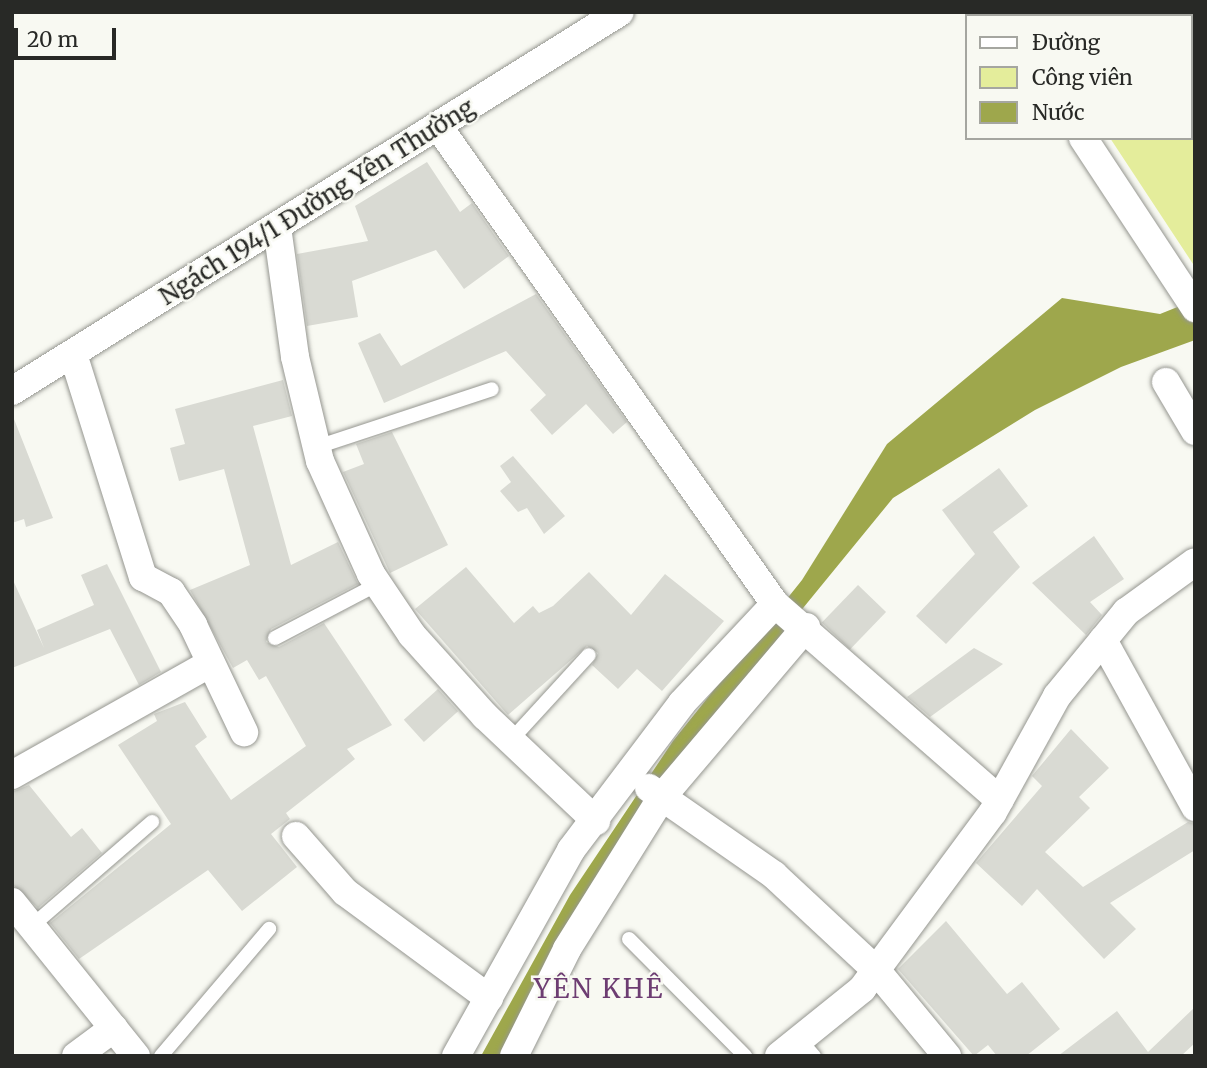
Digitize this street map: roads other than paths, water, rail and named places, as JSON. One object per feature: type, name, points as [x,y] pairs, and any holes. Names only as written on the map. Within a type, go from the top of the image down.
[{"type":"street","name":"Ngách 194/1 Đường Yên Thường","points":[[12,391],[620,12]]},
{"type":"street","points":[[438,126],[790,615],[818,647],[1000,800]]},
{"type":"street","points":[[1084,140],[1191,302]]},
{"type":"street","points":[[277,227],[295,357],[317,447],[379,584],[412,635],[511,740],[596,821]]},
{"type":"street","points":[[73,354],[143,577],[171,592],[211,663],[244,732]]},
{"type":"street","points":[[1166,382],[1195,431]]},
{"type":"street","points":[[797,1050],[876,971],[1000,800],[1057,696],[1126,612],[1195,562]]},
{"type":"street","points":[[513,1056],[646,786],[682,703],[790,615]]},
{"type":"street","points":[[456,1056],[571,850],[596,821],[646,786],[790,615]]},
{"type":"street","points":[[1103,640],[1195,807]]},
{"type":"street","points":[[12,775],[211,663]]},
{"type":"street","points":[[646,786],[774,874],[876,971],[947,1056]]},
{"type":"street","points":[[296,836],[345,892],[489,998]]},
{"type":"street","points":[[12,902],[136,1056]]},
{"type":"street","points":[[76,1056],[114,1028]]},
{"type":"lane","points":[[317,447],[492,389]]},
{"type":"lane","points":[[275,638],[379,584]]},
{"type":"lane","points":[[511,740],[589,655]]},
{"type":"lane","points":[[32,926],[152,822]]},
{"type":"lane","points":[[161,1056],[269,929]]},
{"type":"lane","points":[[629,939],[745,1056]]},
{"type":"water","points":[[1062,298],[1160,314],[1195,300],[1195,340],[1121,367],[1035,410],[893,498],[674,766],[504,1056],[481,1056],[570,895],[673,741],[802,580],[887,444]]},
{"type":"district","name":"YÊN KHÊ","points":[[599,989]]}]
